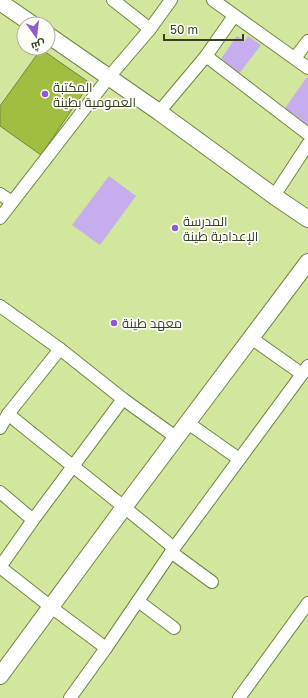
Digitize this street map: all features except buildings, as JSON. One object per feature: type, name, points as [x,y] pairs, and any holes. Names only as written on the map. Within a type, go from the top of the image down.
[{"type":"street","points":[[113,0],[150,29]]},
{"type":"street","points":[[0,218],[109,77],[150,29],[171,0]]},
{"type":"street","points":[[214,0],[234,16],[308,68]]},
{"type":"street","points":[[2,1],[22,16]]},
{"type":"street","points":[[159,112],[206,56],[234,16]]},
{"type":"street","points":[[295,58],[308,40]]},
{"type":"street","points":[[56,41],[308,219]]},
{"type":"street","points":[[206,56],[308,134]]},
{"type":"street","points":[[274,196],[308,144]]},
{"type":"street","points":[[0,194],[12,202]]},
{"type":"street","points":[[0,676],[308,262]]},
{"type":"street","points":[[2,312],[60,349],[123,399],[177,438]]},
{"type":"street","points":[[70,698],[138,602],[172,550],[305,370],[251,338]]},
{"type":"street","points":[[0,428],[8,414],[60,349]]},
{"type":"street","points":[[106,648],[51,608],[0,567],[32,520],[123,399]]},
{"type":"street","points":[[8,414],[72,466],[125,506],[172,550],[212,582]]},
{"type":"street","points":[[188,422],[239,460]]},
{"type":"street","points":[[0,492],[32,520]]},
{"type":"street","points":[[138,602],[174,628]]},
{"type":"street","points":[[239,698],[308,603]]},
{"type":"shaded area","points":[[237,36],[245,41],[248,36],[261,45],[239,74],[220,60]]},
{"type":"shaded area","points":[[307,77],[308,78],[308,125],[285,108]]},
{"type":"shaded area","points":[[109,176],[136,196],[100,245],[72,225]]},
{"type":"place","name":"المكتبة العمومية بطينة","points":[[45,94]]},
{"type":"place","name":"المدرسة الإعدادية طينة","points":[[175,228]]},
{"type":"place","name":"معهد طينة","points":[[114,323]]}]
